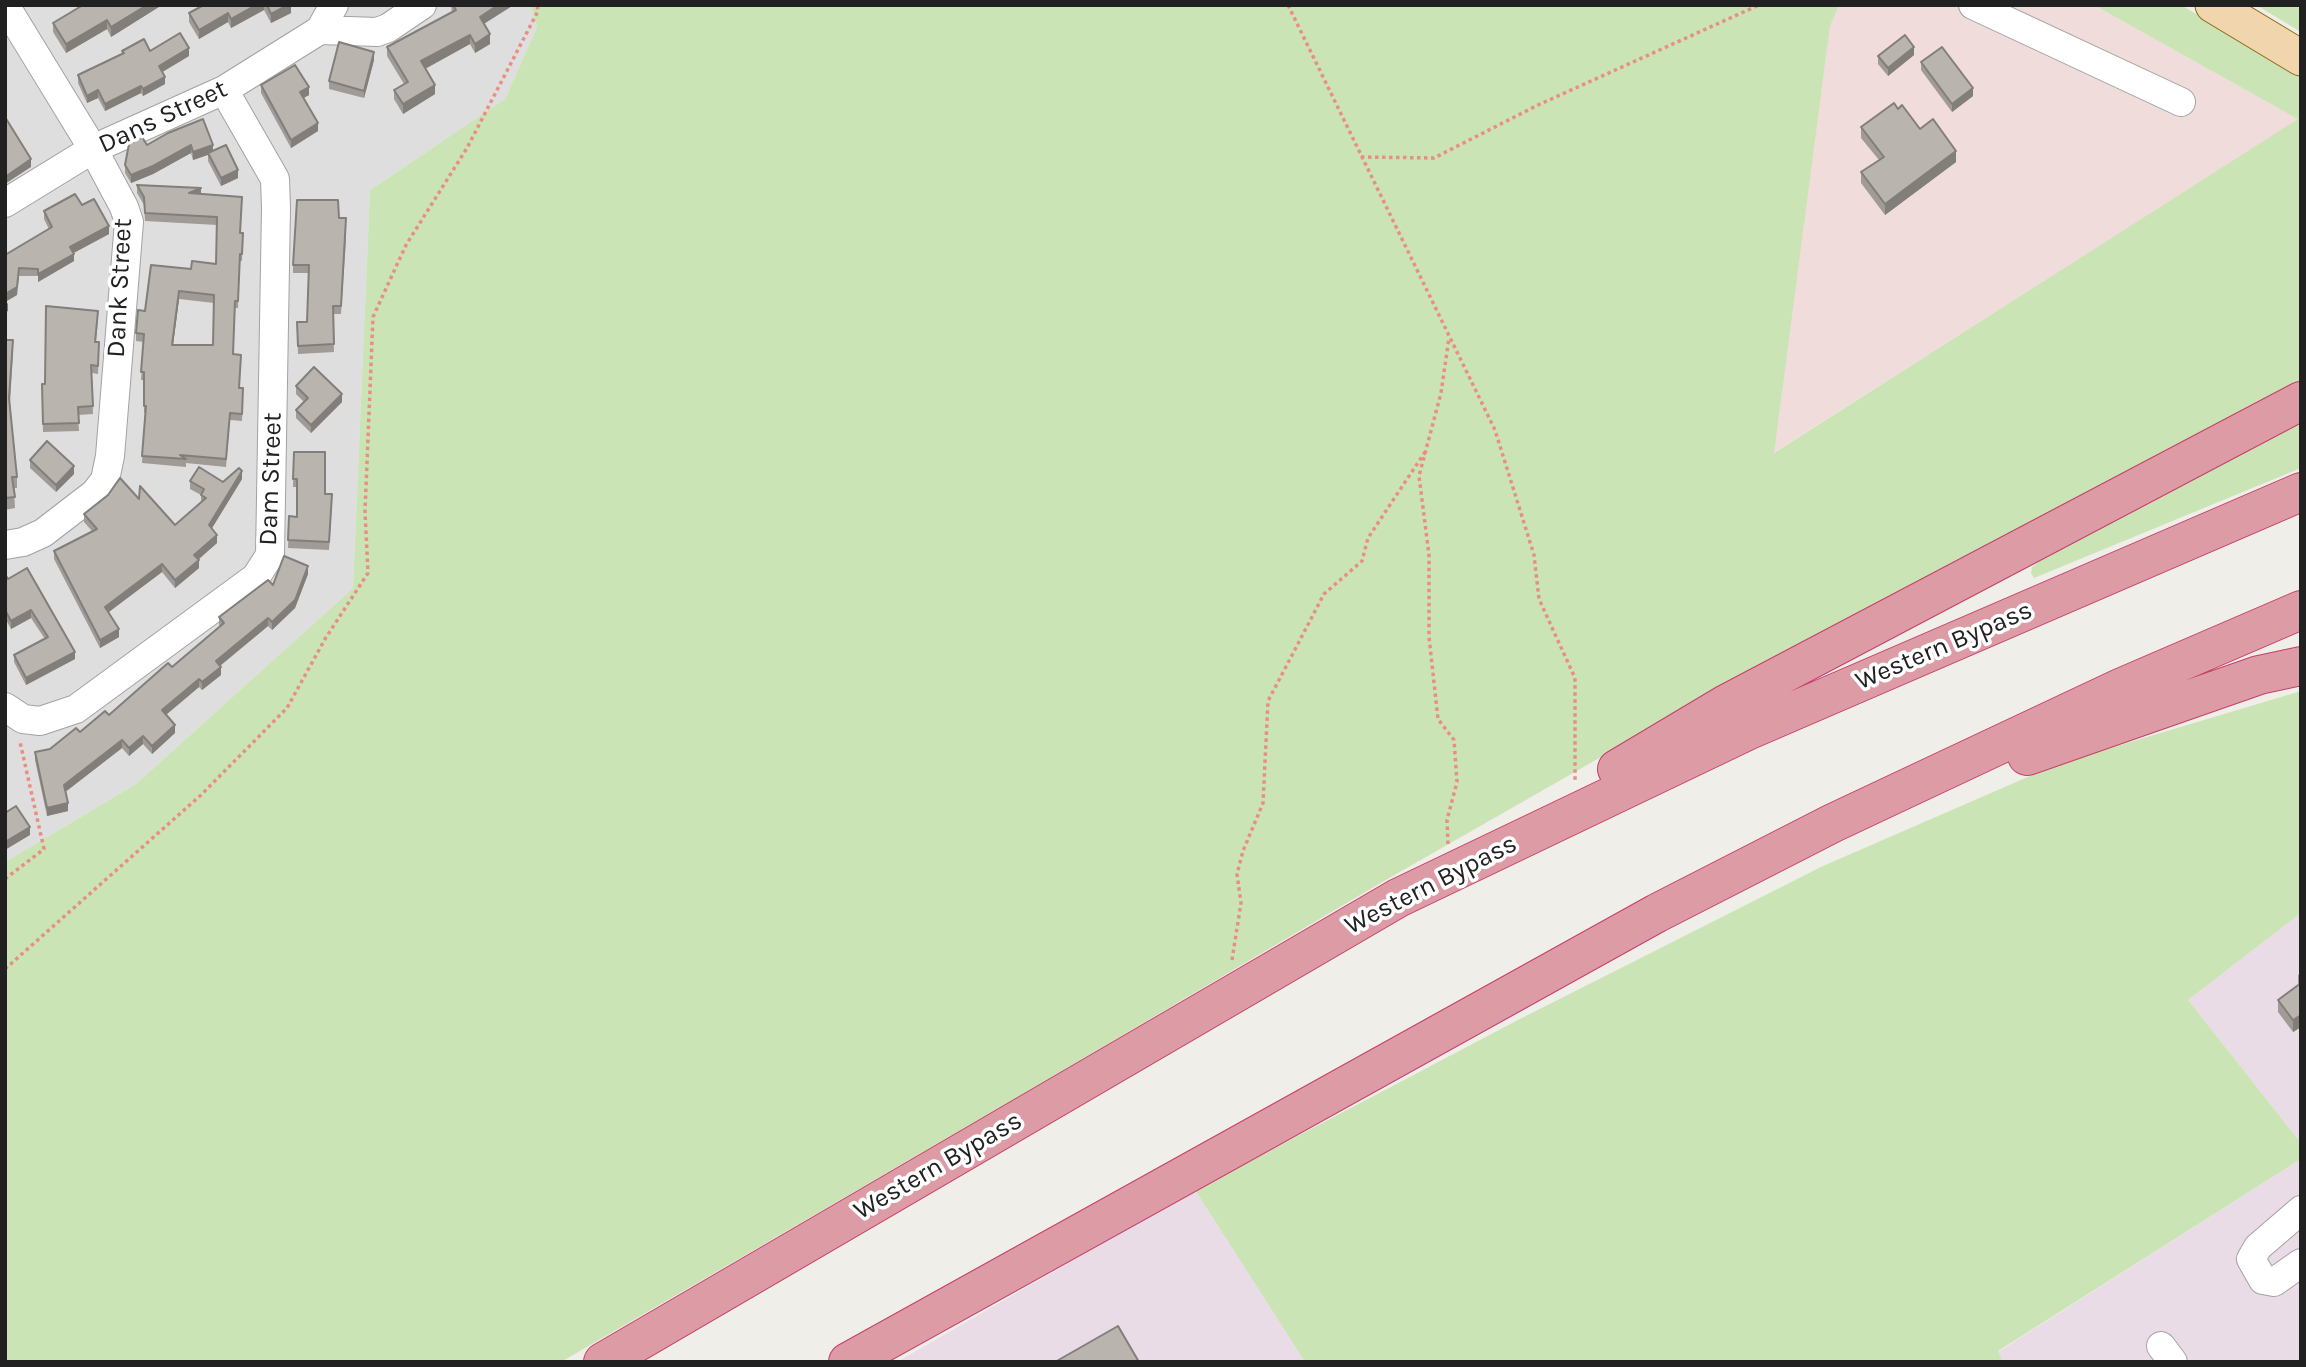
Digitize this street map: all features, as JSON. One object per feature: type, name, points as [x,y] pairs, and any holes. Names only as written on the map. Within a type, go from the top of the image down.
[{"type":"highway","points":[[1398,898],[1726,704],[2301,401]]},
{"type":"highway","name":"Western Bypass","points":[[603,1362],[1398,898],[1747,731],[2301,492]]},
{"type":"highway","points":[[848,1362],[1657,913],[1833,823],[2120,688],[2301,610]]},
{"type":"highway","points":[[1833,823],[2259,675],[2301,666]]},
{"type":"main road","points":[[2213,5],[2301,58]]},
{"type":"street","name":"Dank Street","points":[[5,5],[93,149],[124,207],[129,222],[109,470],[96,493],[43,533],[23,542],[5,545]]},
{"type":"street","name":"Dans Street","points":[[5,203],[93,149],[225,90],[320,30],[334,5]]},
{"type":"street","points":[[320,30],[377,32],[388,28],[422,5]]},
{"type":"street","points":[[1973,5],[2181,102]]},
{"type":"street","name":"Dam Street","points":[[9,710],[23,719],[40,720],[76,709],[256,577],[270,555],[275,179],[225,90]]},
{"type":"street","points":[[2301,1210],[2258,1247],[2250,1259],[2263,1280],[2274,1282],[2301,1263]]},
{"type":"path","points":[[5,969],[201,795],[287,708],[325,639],[368,573],[365,511],[373,317],[406,245],[467,148],[538,11],[537,5]]},
{"type":"path","points":[[1288,5],[1495,430],[1534,555],[1539,599],[1575,678],[1574,793]]},
{"type":"path","points":[[1361,157],[1434,158],[1538,105],[1759,5]]},
{"type":"path","points":[[1449,336],[1441,393],[1419,475],[1429,555],[1431,667],[1438,719],[1454,740],[1457,782],[1447,820],[1449,867]]},
{"type":"path","points":[[1228,997],[1241,903],[1237,874],[1243,851],[1264,803],[1268,701],[1324,594],[1362,561],[1368,538],[1425,452]]},
{"type":"path","points":[[5,879],[44,849],[9,710]]},
{"type":"shaded area","points":[[5,5],[530,5],[537,27],[505,99],[370,190],[353,588],[136,784],[5,862]]},
{"type":"shaded area","points":[[1839,5],[2094,5],[2299,119],[1773,453],[1830,25]]},
{"type":"shaded area","points":[[2301,913],[2301,1143],[2188,1000]]},
{"type":"shaded area","points":[[2301,1159],[2301,1362],[2003,1362],[1998,1352]]},
{"type":"shaded area","points":[[1195,1190],[1305,1362],[897,1362]]},
{"type":"green space","points":[[530,5],[1839,5],[1830,26],[1774,453],[2298,119],[2094,5],[2181,5],[2301,77],[2301,380],[2264,403],[1783,653],[1384,881],[561,1362],[5,1362],[5,862],[136,784],[353,588],[370,190],[505,99],[537,27]]},
{"type":"green space","points":[[2256,5],[2294,5],[2301,9],[2301,32]]},
{"type":"green space","points":[[2301,416],[2301,468],[2034,578],[2031,573],[2032,567],[2041,560]]},
{"type":"green space","points":[[2301,691],[2301,913],[2188,1000],[2301,1143],[2301,1159],[1998,1351],[2003,1362],[1305,1362],[1195,1190],[1516,1021],[1823,866],[2060,763]]},
{"type":"building","points":[[83,5],[147,5],[111,27],[107,20],[66,44],[53,23]]},
{"type":"building","points":[[204,5],[256,5],[231,19],[228,13],[199,30],[189,13]]},
{"type":"building","points":[[267,5],[288,5],[271,14]]},
{"type":"building","points":[[453,5],[498,5],[480,17],[490,34],[475,44],[470,35],[421,61],[435,85],[403,104],[394,90],[408,82],[387,47],[456,10]]},
{"type":"building","points":[[180,33],[189,48],[159,66],[165,77],[105,104],[98,90],[87,96],[78,75],[124,53],[122,51],[144,39],[150,51]]},
{"type":"building","points":[[1905,35],[1914,47],[1888,68],[1878,56]]},
{"type":"building","points":[[339,42],[374,52],[364,91],[329,81]]},
{"type":"building","points":[[1942,47],[1973,88],[1952,104],[1921,62]]},
{"type":"building","points":[[295,65],[309,87],[300,92],[318,123],[291,140],[261,85]]},
{"type":"building","points":[[1894,103],[1898,109],[1902,105],[1920,129],[1933,119],[1956,151],[1885,204],[1861,172],[1884,157],[1861,127]]},
{"type":"building","points":[[5,117],[31,159],[5,177]]},
{"type":"building","points":[[203,119],[213,145],[193,152],[191,145],[131,175],[125,165],[129,144],[142,137],[147,145]]},
{"type":"building","points":[[226,145],[238,170],[221,178],[208,153]]},
{"type":"building","points":[[137,185],[201,188],[189,193],[242,197],[242,254],[238,301],[235,301],[233,354],[241,355],[239,388],[243,388],[242,414],[230,413],[226,459],[180,455],[186,459],[142,456],[146,406],[144,372],[141,372],[144,334],[136,333],[138,310],[145,311],[151,265],[191,269],[192,261],[216,264],[217,217],[145,213],[144,197]],"holes":[[[179,291],[214,295],[213,345],[172,345]]]},
{"type":"building","points":[[75,194],[82,205],[94,199],[109,226],[70,247],[74,254],[38,274],[38,269],[19,268],[17,287],[5,294],[5,255],[52,227],[44,211]]},
{"type":"building","points":[[297,200],[338,200],[339,218],[346,218],[341,306],[333,306],[334,344],[298,346],[297,322],[307,322],[309,265],[293,265]]},
{"type":"building","points":[[46,306],[98,311],[95,342],[99,342],[98,366],[91,365],[93,406],[78,407],[79,423],[43,424]]},
{"type":"building","points":[[5,340],[13,340],[9,398],[17,477],[12,477],[15,497],[5,498]]},
{"type":"building","points":[[314,367],[342,394],[311,425],[296,410],[308,398],[296,386]]},
{"type":"building","points":[[47,441],[74,466],[56,485],[30,460]]},
{"type":"building","points":[[294,452],[325,452],[325,494],[332,494],[329,542],[288,540],[289,516],[297,517],[297,479],[293,479]]},
{"type":"building","points":[[199,467],[223,482],[239,468],[242,471],[209,525],[217,535],[194,555],[199,560],[175,580],[162,564],[105,607],[119,629],[100,640],[54,551],[97,529],[84,514],[108,495],[120,478],[139,499],[140,486],[175,525],[206,498],[201,495],[204,489],[190,481]]},
{"type":"building","points":[[284,556],[308,566],[295,600],[272,622],[268,618],[216,661],[221,667],[202,682],[199,679],[162,710],[175,725],[152,746],[143,736],[129,748],[122,740],[64,785],[68,803],[47,808],[35,752],[50,749],[76,728],[80,732],[105,711],[109,715],[168,663],[172,667],[224,623],[219,617],[268,580],[273,585]]},
{"type":"building","points":[[27,568],[75,652],[26,678],[14,655],[48,637],[31,610],[11,621],[5,610],[5,574],[8,579]]},
{"type":"building","points":[[16,806],[30,827],[5,842],[5,813]]},
{"type":"building","points":[[2301,983],[2301,1015],[2293,1020],[2278,1000]]},
{"type":"building","points":[[1118,1326],[1139,1362],[1055,1362]]}]
